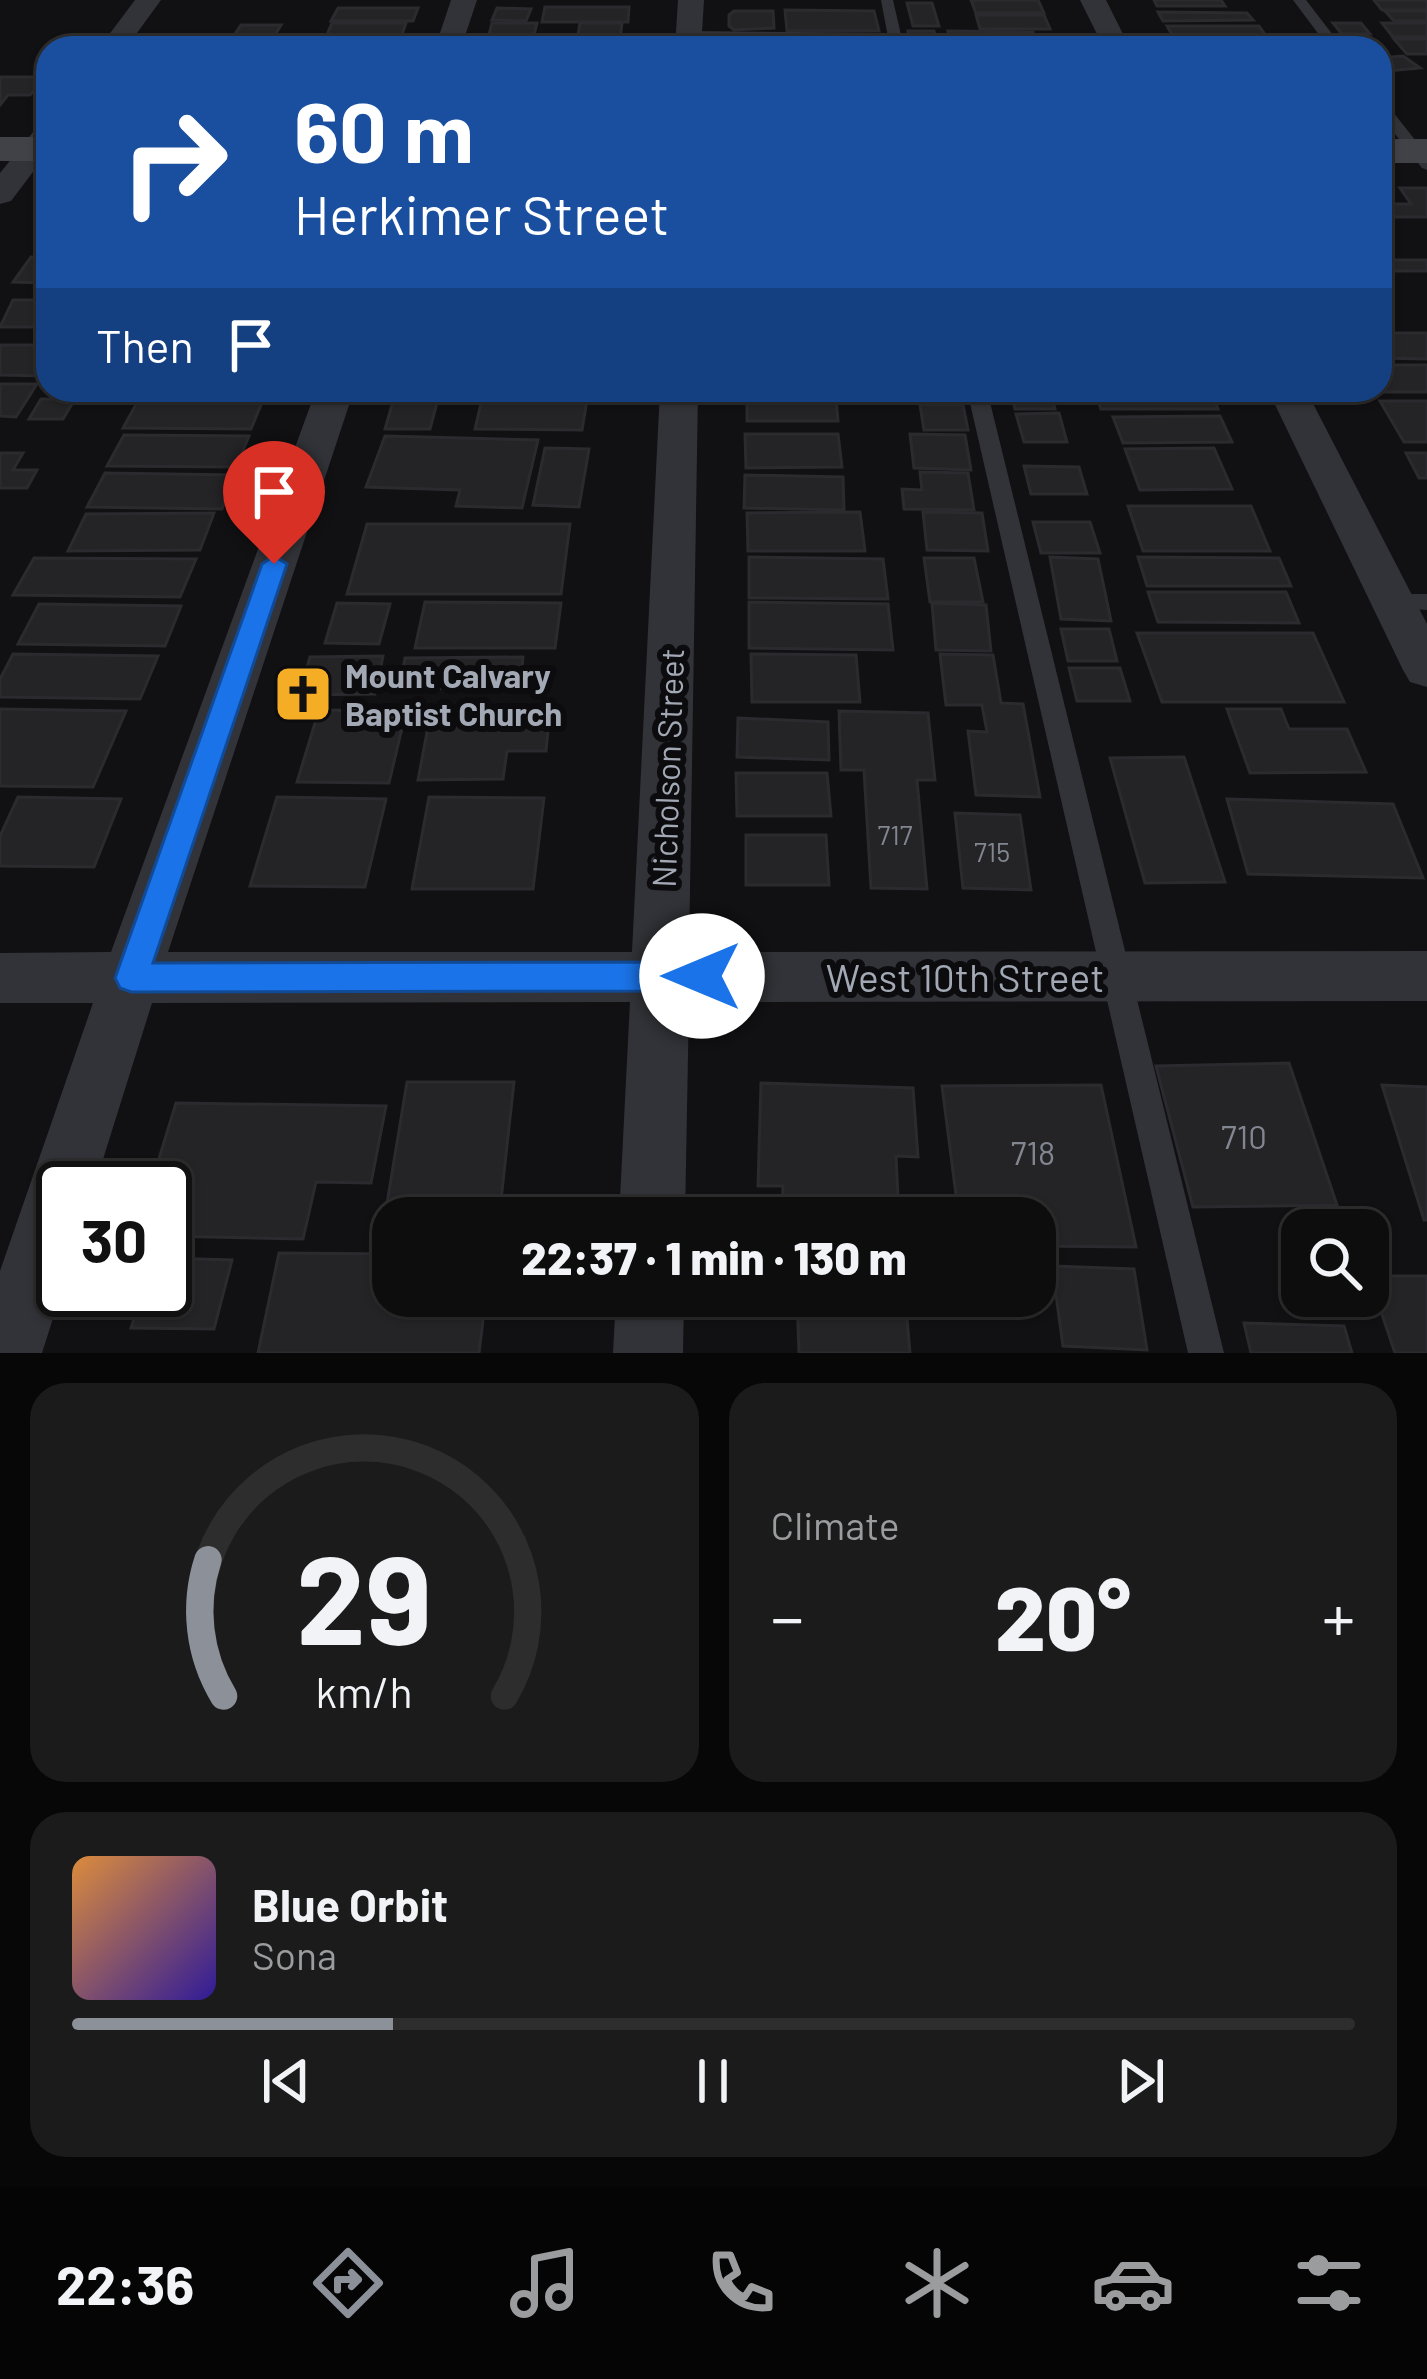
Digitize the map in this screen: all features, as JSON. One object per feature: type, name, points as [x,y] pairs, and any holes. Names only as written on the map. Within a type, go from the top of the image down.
[{"type":"street","points":[[121,36],[148,0]]},
{"type":"street","points":[[452,36],[464,0]]},
{"type":"street","points":[[688,36],[691,0]]},
{"type":"street","points":[[1093,0],[1111,36]]},
{"type":"street","points":[[0,194],[33,145]]},
{"type":"street","points":[[7,1353],[331,402]]},
{"type":"street","name":"Nicholson Street","points":[[653,1197],[679,402]]},
{"type":"street","points":[[1294,402],[1410,602],[1427,670]]},
{"type":"street","name":"West 10th Street","points":[[0,978],[1427,976]]},
{"type":"street","points":[[649,1353],[650,1317]]},
{"type":"lane","points":[[886,0],[894,36]]},
{"type":"lane","points":[[1299,0],[1327,36]]},
{"type":"lane","points":[[1392,123],[1413,155]]},
{"type":"lane","points":[[980,402],[1207,1353]]},
{"type":"building","points":[[971,0],[1038,0],[1044,13],[976,13]]},
{"type":"building","points":[[1154,0],[1221,0],[1225,6],[1157,6]]},
{"type":"building","points":[[1374,0],[1427,0],[1427,10],[1382,10]]},
{"type":"building","points":[[907,3],[932,3],[939,26],[913,26]]},
{"type":"building","points":[[545,7],[629,7],[628,22],[542,22]]},
{"type":"building","points":[[338,8],[418,8],[413,21],[331,21]]},
{"type":"building","points":[[497,8],[531,9],[526,21],[492,20]]},
{"type":"building","points":[[785,10],[874,11],[879,31],[787,31]]},
{"type":"building","points":[[773,11],[774,28],[734,30],[729,15]]},
{"type":"building","points":[[1385,11],[1427,11],[1427,21],[1394,21]]},
{"type":"building","points":[[1158,12],[1247,13],[1253,20],[1163,21]]},
{"type":"building","points":[[976,15],[1044,15],[1050,29],[980,29]]},
{"type":"building","points":[[332,23],[406,23],[401,36],[326,36]]},
{"type":"building","points":[[492,23],[537,23],[534,35],[555,35],[555,36],[489,36]]},
{"type":"building","points":[[580,23],[622,23],[620,36],[558,36],[578,35]]},
{"type":"building","points":[[1333,23],[1361,23],[1370,34],[1342,34]]},
{"type":"building","points":[[1382,23],[1427,23],[1427,37],[1393,37]]},
{"type":"building","points":[[241,25],[281,25],[274,36],[234,36]]},
{"type":"building","points":[[1167,26],[1259,26],[1266,36],[1173,36]]},
{"type":"building","points":[[908,31],[934,31],[936,36],[909,36]]},
{"type":"building","points":[[948,31],[1033,32],[1034,36],[949,36]]},
{"type":"building","points":[[1394,39],[1427,39],[1427,54],[1407,54]]},
{"type":"building","points":[[1403,56],[1420,68],[1392,71],[1392,57]]},
{"type":"building","points":[[0,77],[36,77],[30,95],[8,95],[0,105]]},
{"type":"building","points":[[1400,188],[1427,188],[1427,217],[1392,217],[1392,204],[1411,204]]},
{"type":"building","points":[[1392,256],[1395,260],[1427,260],[1427,271],[1392,271]]},
{"type":"building","points":[[31,257],[36,257],[36,283],[13,282]]},
{"type":"building","points":[[13,300],[36,300],[36,327],[0,327]]},
{"type":"building","points":[[1392,333],[1427,333],[1427,359],[1392,358]]},
{"type":"building","points":[[0,345],[36,345],[36,376],[0,375]]},
{"type":"building","points":[[1392,365],[1427,365],[1427,392],[1392,392]]},
{"type":"building","points":[[0,384],[36,384],[16,417],[0,416]]},
{"type":"building","points":[[1427,401],[1427,442],[1404,442],[1381,402]]},
{"type":"building","points":[[39,402],[73,402],[63,419],[29,419]]},
{"type":"building","points":[[137,402],[262,402],[251,429],[123,428]]},
{"type":"building","points":[[393,402],[437,402],[430,429],[385,429]]},
{"type":"building","points":[[481,402],[587,402],[582,430],[475,429]]},
{"type":"building","points":[[747,402],[836,402],[838,421],[747,421]]},
{"type":"building","points":[[1014,402],[1053,402],[1055,409],[1015,409]]},
{"type":"building","points":[[1098,402],[1215,402],[1218,409],[1101,409]]},
{"type":"building","points":[[920,405],[963,405],[968,430],[924,430]]},
{"type":"building","points":[[1059,413],[1067,442],[1024,442],[1016,414]]},
{"type":"building","points":[[1220,416],[1232,442],[1123,443],[1113,417]]},
{"type":"building","points":[[745,434],[838,434],[842,467],[746,468]]},
{"type":"building","points":[[910,434],[965,435],[971,470],[914,468]]},
{"type":"building","points":[[124,435],[249,436],[236,467],[107,466]]},
{"type":"building","points":[[385,436],[538,440],[522,508],[456,506],[460,490],[366,487]]},
{"type":"building","points":[[545,448],[589,449],[579,507],[533,505]]},
{"type":"building","points":[[1214,448],[1232,489],[1140,490],[1125,449]]},
{"type":"building","points":[[0,453],[23,453],[13,470],[37,470],[27,488],[0,488]]},
{"type":"building","points":[[1406,453],[1427,453],[1427,478],[1419,478]]},
{"type":"building","points":[[1024,466],[1079,467],[1087,494],[1031,494]]},
{"type":"building","points":[[920,472],[968,473],[974,510],[904,509],[902,489],[922,490]]},
{"type":"building","points":[[105,473],[236,475],[222,509],[87,507]]},
{"type":"building","points":[[745,475],[843,477],[844,510],[744,508]]},
{"type":"building","points":[[1128,506],[1251,506],[1270,551],[1143,551]]},
{"type":"building","points":[[860,512],[865,551],[748,551],[747,513]]},
{"type":"building","points":[[923,512],[982,513],[988,551],[927,550]]},
{"type":"building","points":[[214,513],[200,550],[68,551],[86,514]]},
{"type":"building","points":[[1033,522],[1090,522],[1100,553],[1041,553]]},
{"type":"building","points":[[367,524],[570,524],[561,594],[347,594]]},
{"type":"building","points":[[749,557],[883,559],[888,599],[749,598]]},
{"type":"building","points":[[1050,557],[1098,559],[1111,621],[1061,619]]},
{"type":"building","points":[[1138,557],[1279,558],[1291,586],[1147,586]]},
{"type":"building","points":[[34,558],[196,559],[180,597],[13,595]]},
{"type":"building","points":[[924,558],[974,558],[983,602],[930,602]]},
{"type":"building","points":[[1148,592],[1286,592],[1299,623],[1158,622]]},
{"type":"building","points":[[425,602],[561,603],[555,648],[415,648]]},
{"type":"building","points":[[749,602],[888,604],[893,650],[749,648]]},
{"type":"building","points":[[337,603],[390,604],[379,644],[325,643]]},
{"type":"building","points":[[932,603],[986,605],[991,651],[936,650]]},
{"type":"building","points":[[39,604],[181,606],[165,646],[18,644]]},
{"type":"building","points":[[1061,629],[1109,629],[1117,661],[1068,661]]},
{"type":"building","points":[[1137,633],[1313,633],[1344,702],[1162,702]]},
{"type":"building","points":[[13,654],[158,656],[140,699],[0,697],[0,679]]},
{"type":"building","points":[[751,654],[856,655],[860,702],[752,702]]},
{"type":"building","points":[[940,654],[993,655],[1001,703],[1023,704],[1040,797],[976,795],[968,731],[987,732],[982,705],[946,705]]},
{"type":"building","points":[[383,656],[375,694],[299,695],[310,657]]},
{"type":"building","points":[[523,657],[520,688],[399,689],[405,658]]},
{"type":"building","points":[[1069,668],[1120,668],[1130,701],[1077,701]]},
{"type":"building","points":[[0,709],[126,711],[93,787],[0,786]]},
{"type":"building","points":[[1227,709],[1281,709],[1289,729],[1347,729],[1366,772],[1250,773]]},
{"type":"building","points":[[319,710],[406,711],[389,783],[297,782]]},
{"type":"building","points":[[550,710],[546,751],[507,751],[503,779],[418,780],[431,711]]},
{"type":"building","points":[[839,711],[928,713],[935,780],[917,780],[927,889],[871,888],[864,770],[841,770]]},
{"type":"building","points":[[738,718],[828,722],[829,760],[737,757]]},
{"type":"building","points":[[1184,757],[1225,882],[1145,883],[1110,758]]},
{"type":"building","points":[[736,773],[827,773],[831,816],[737,816]]},
{"type":"building","points":[[18,797],[121,799],[94,867],[0,866],[0,836]]},
{"type":"building","points":[[277,797],[386,799],[365,887],[250,886]]},
{"type":"building","points":[[429,797],[544,798],[533,889],[412,889]]},
{"type":"building","points":[[1227,799],[1393,804],[1423,878],[1248,874]]},
{"type":"building","points":[[955,813],[1020,815],[1031,890],[963,888]]},
{"type":"building","points":[[746,835],[826,835],[829,885],[746,885]]},
{"type":"building","points":[[1289,1063],[1337,1205],[1193,1207],[1156,1066]]},
{"type":"building","points":[[407,1082],[514,1082],[501,1197],[388,1197]]},
{"type":"building","points":[[761,1083],[913,1088],[918,1157],[896,1156],[898,1197],[783,1197],[783,1186],[758,1186]]},
{"type":"building","points":[[1101,1085],[1136,1247],[1056,1246],[1056,1197],[956,1197],[942,1086]]},
{"type":"building","points":[[1382,1085],[1427,1087],[1427,1220],[1424,1220]]},
{"type":"building","points":[[176,1103],[386,1106],[371,1183],[316,1182],[303,1239],[192,1237],[192,1161],[158,1161]]},
{"type":"building","points":[[279,1253],[372,1254],[372,1317],[483,1317],[479,1353],[258,1353]]},
{"type":"building","points":[[192,1259],[232,1260],[214,1329],[131,1328],[134,1317],[192,1317]]},
{"type":"building","points":[[1056,1266],[1134,1269],[1147,1350],[1063,1346]]},
{"type":"building","points":[[1389,1276],[1427,1276],[1427,1353],[1395,1353],[1383,1317],[1389,1317]]},
{"type":"building","points":[[798,1317],[907,1317],[910,1353],[799,1353]]},
{"type":"building","points":[[1244,1323],[1344,1326],[1352,1353],[1251,1353]]},
{"type":"place","name":"Mount Calvary Baptist Church","points":[[303,694]]},
{"type":"route","points":[[274,564],[131,978],[702,976]]}]
